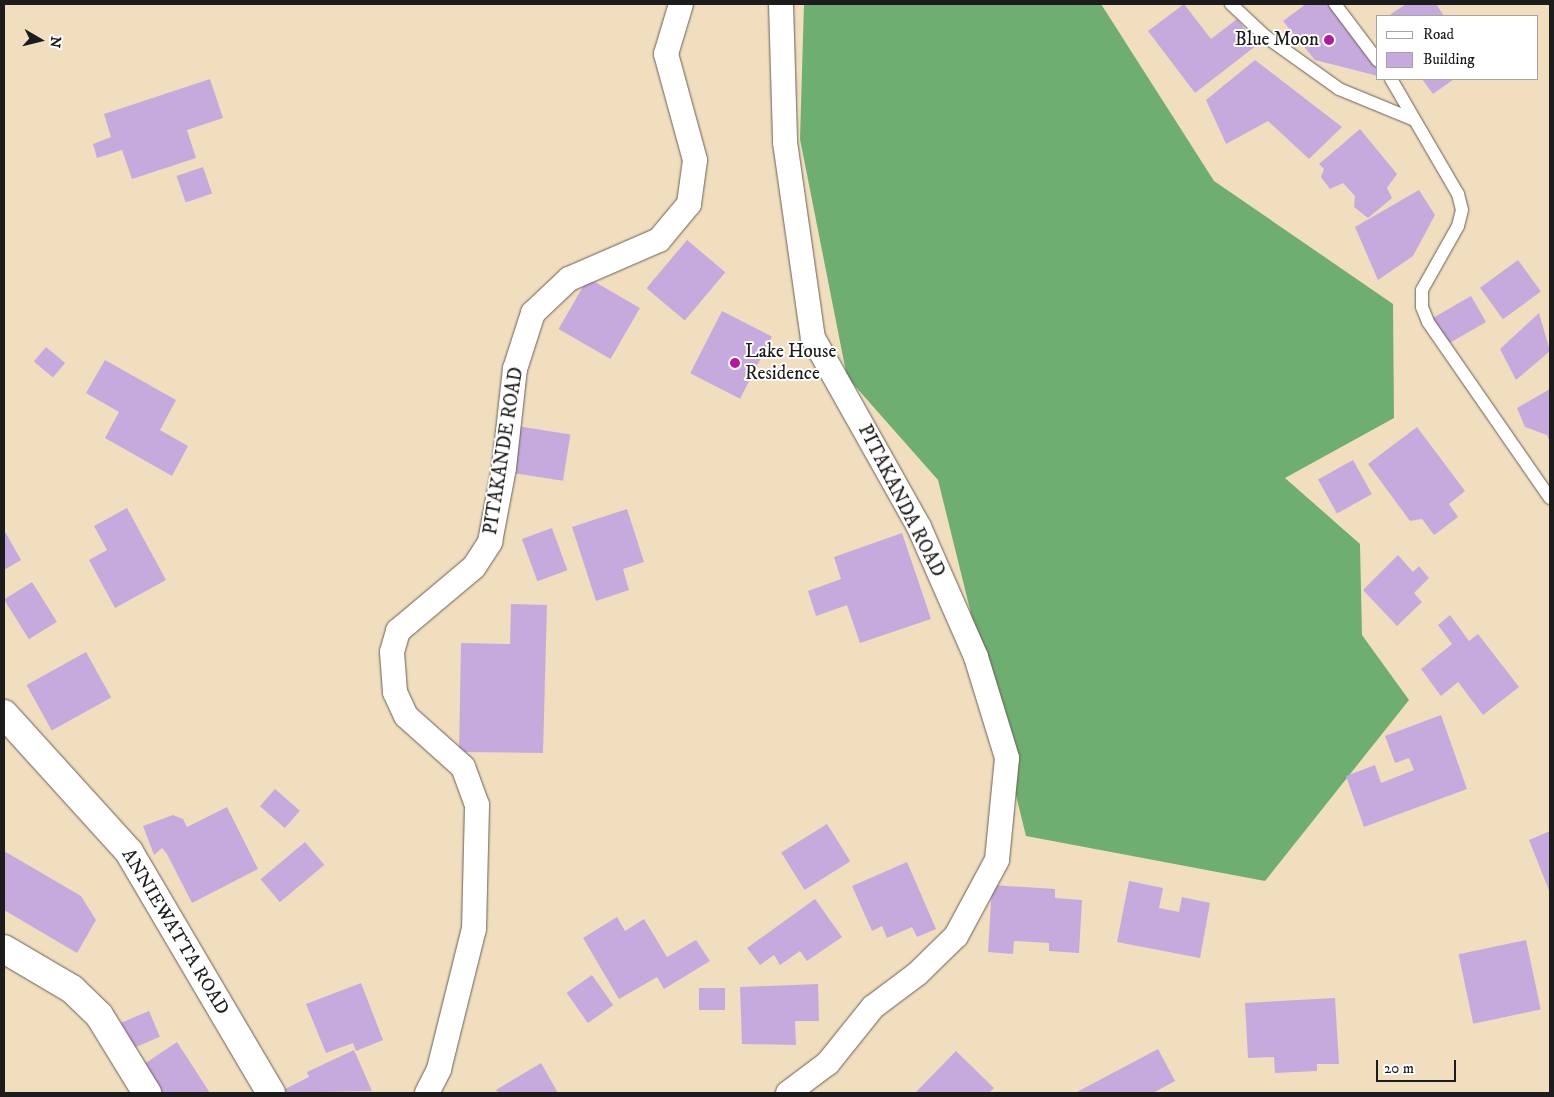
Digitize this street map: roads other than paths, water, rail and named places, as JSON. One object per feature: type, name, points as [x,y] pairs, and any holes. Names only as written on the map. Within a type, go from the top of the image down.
[{"type":"street","name":"PITAKANDE ROAD","points":[[427,1093],[439,1069],[474,929],[477,804],[463,768],[406,716],[395,692],[392,652],[398,630],[474,567],[490,542],[504,468],[515,369],[533,313],[569,279],[659,240],[689,204],[695,160],[666,54],[681,4]]},
{"type":"street","name":"PITAKANDA ROAD","points":[[780,4],[785,142],[813,338],[919,527],[976,657],[1006,758],[997,860],[956,936],[917,974],[873,1007],[828,1063],[788,1093]]},
{"type":"street","name":"ANNIEWATTA ROAD","points":[[4,714],[129,852],[271,1093]]},
{"type":"street","points":[[4,949],[72,989],[99,1015],[147,1093]]},
{"type":"lane","points":[[1230,4],[1265,36],[1339,89],[1412,119]]},
{"type":"lane","points":[[1335,4],[1376,59]]},
{"type":"lane","points":[[1392,80],[1412,119],[1458,194],[1462,210],[1458,226],[1422,290],[1422,307],[1428,322],[1550,498]]},
{"type":"place","name":"Blue Moon","points":[[1329,40]]},
{"type":"place","name":"Lake House Residence","points":[[735,363]]}]
